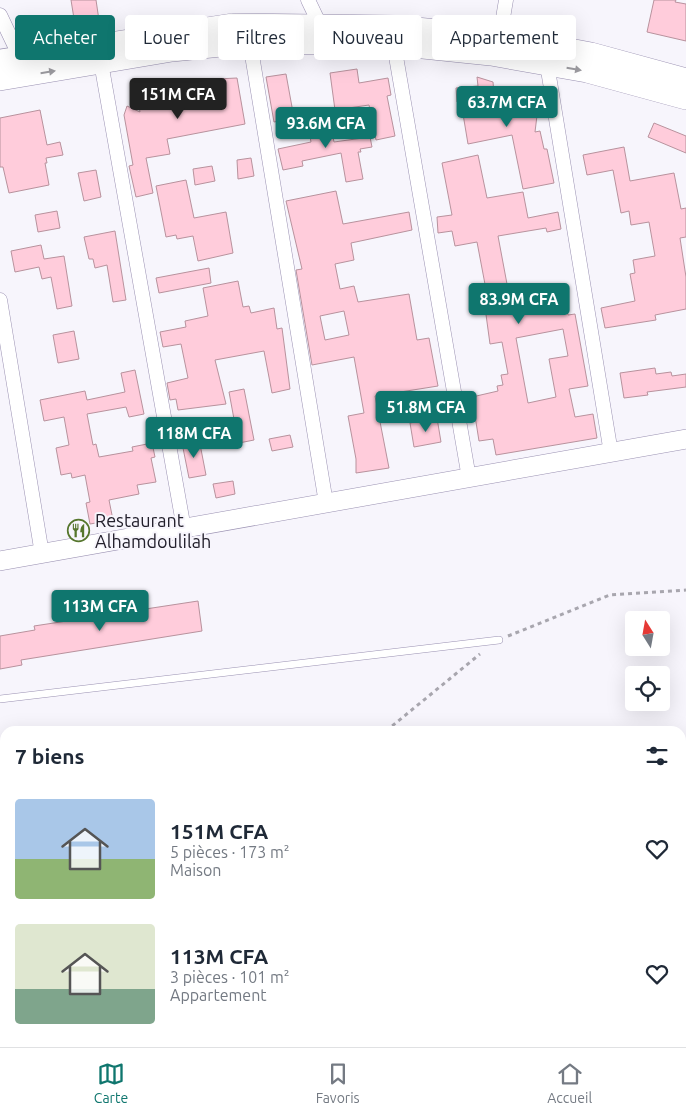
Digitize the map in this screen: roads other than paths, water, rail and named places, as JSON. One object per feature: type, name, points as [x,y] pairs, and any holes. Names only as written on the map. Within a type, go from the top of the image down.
[{"type":"main road","points":[[115,51],[233,24],[314,26]]},
{"type":"main road","points":[[115,53],[172,51],[218,46]]},
{"type":"main road","points":[[422,48],[491,55],[547,64],[587,72],[686,99]]},
{"type":"main road","points":[[576,50],[686,79]]},
{"type":"main road","points":[[0,80],[77,60]]},
{"type":"street","points":[[308,0],[315,15]]},
{"type":"street","points":[[504,15],[506,0]]},
{"type":"street","points":[[0,15],[10,59]]},
{"type":"street","points":[[101,60],[184,528]]},
{"type":"street","points":[[253,60],[326,503]]},
{"type":"street","points":[[397,60],[468,478]]},
{"type":"street","points":[[547,64],[611,453]]},
{"type":"street","points":[[0,300],[42,554]]},
{"type":"street","points":[[0,561],[686,440]]},
{"type":"lane","points":[[0,699],[499,640]]},
{"type":"place","name":"Restaurant Alhamdoulilah","points":[[79,531]]}]
